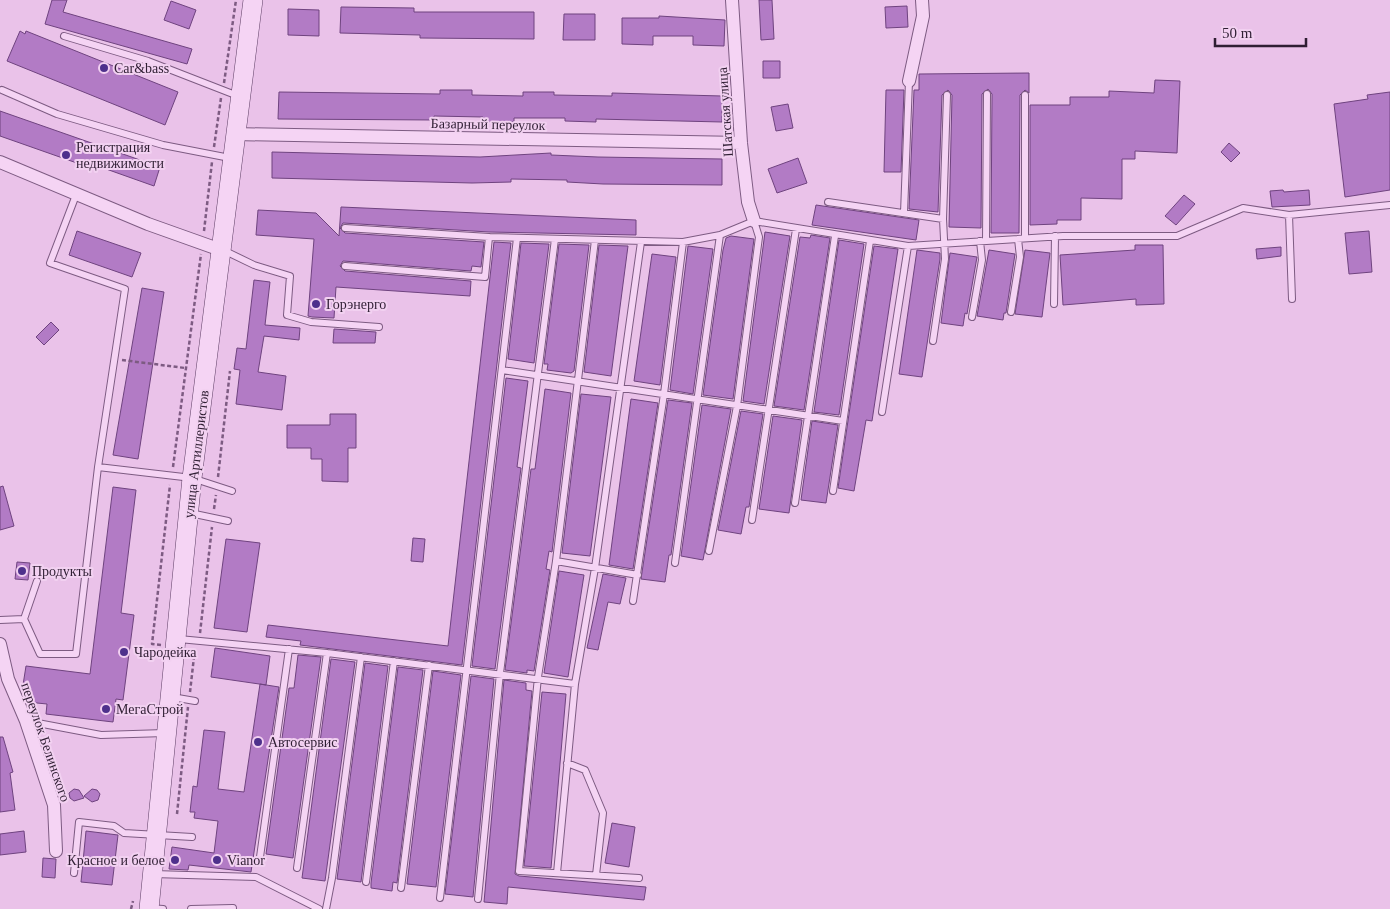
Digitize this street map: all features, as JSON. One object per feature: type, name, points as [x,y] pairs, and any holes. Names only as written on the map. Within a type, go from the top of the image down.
[{"type":"street","name":"улица Артиллеристов","points":[[153,909],[152,874],[169,697],[169,642],[188,513],[232,158],[234,134],[231,94],[252,0]]},
{"type":"street","name":"Шатская улица","points":[[732,0],[741,143],[748,202],[754,221]]},
{"type":"street","points":[[909,80],[922,25],[922,0]]},
{"type":"street","name":"Базарный переулок","points":[[234,134],[741,143]]},
{"type":"street","points":[[0,162],[76,195],[221,250]]},
{"type":"street","name":"переулок Белинского","points":[[0,644],[8,679],[26,721],[54,805],[56,851]]},
{"type":"lane","points":[[64,36],[148,61],[231,94]]},
{"type":"lane","points":[[904,212],[909,80]]},
{"type":"lane","points":[[2,90],[58,114],[163,144],[232,158]]},
{"type":"lane","points":[[972,317],[982,260],[987,94]]},
{"type":"lane","points":[[933,342],[945,259],[943,219],[947,95]]},
{"type":"lane","points":[[1011,312],[1020,257],[1025,95]]},
{"type":"lane","points":[[37,582],[24,619],[40,654],[76,654],[98,467],[125,289],[50,263],[76,195]]},
{"type":"lane","points":[[828,202],[943,219]]},
{"type":"lane","points":[[345,228],[489,237],[683,242],[720,235],[754,221],[835,236],[908,246],[1055,236],[1176,236],[1243,208],[1289,215],[1390,205]]},
{"type":"lane","points":[[1289,215],[1292,299]]},
{"type":"lane","points":[[709,551],[737,406],[759,237],[754,221]]},
{"type":"lane","points":[[752,520],[796,229]]},
{"type":"lane","points":[[675,563],[720,235]]},
{"type":"lane","points":[[795,503],[806,416],[835,236]]},
{"type":"lane","points":[[1054,304],[1055,236]]},
{"type":"lane","points":[[345,266],[485,276],[489,237]]},
{"type":"lane","points":[[440,898],[517,238]]},
{"type":"lane","points":[[478,899],[500,673],[555,239]]},
{"type":"lane","points":[[595,240],[556,562],[538,677],[518,871],[639,878]]},
{"type":"lane","points":[[834,492],[870,241]]},
{"type":"lane","points":[[557,873],[574,684],[595,568],[641,242]]},
{"type":"lane","points":[[634,601],[664,394],[683,242]]},
{"type":"lane","points":[[882,412],[908,246]]},
{"type":"lane","points":[[221,250],[254,265],[290,276],[287,315],[311,322],[379,327]]},
{"type":"lane","points":[[502,370],[843,421]]},
{"type":"lane","points":[[98,467],[172,474],[192,478],[232,491]]},
{"type":"lane","points":[[188,513],[228,521]]},
{"type":"lane","points":[[556,562],[638,575]]},
{"type":"lane","points":[[0,620],[24,619]]},
{"type":"lane","points":[[169,642],[198,640],[289,649],[538,677],[574,684]]},
{"type":"lane","points":[[260,857],[289,649]]},
{"type":"lane","points":[[297,868],[327,653]]},
{"type":"lane","points":[[326,909],[332,878],[361,657]]},
{"type":"lane","points":[[366,882],[394,661]]},
{"type":"lane","points":[[401,888],[429,665]]},
{"type":"lane","points":[[169,697],[192,700]]},
{"type":"lane","points":[[26,721],[101,735],[165,733]]},
{"type":"lane","points":[[567,764],[585,770],[602,813],[596,876]]},
{"type":"lane","points":[[74,873],[79,822],[114,826],[124,833],[192,837]]},
{"type":"lane","points":[[152,874],[256,877],[319,909]]},
{"type":"lane","points":[[191,909],[233,908]]},
{"type":"path","points":[[169,642],[152,644],[213,153],[231,94],[236,0]]},
{"type":"path","points":[[115,359],[185,368]]},
{"type":"path","points":[[177,814],[192,700],[194,649],[202,627],[230,371]]},
{"type":"building","points":[[52,0],[67,0],[63,12],[192,49],[187,64],[45,24]]},
{"type":"building","points":[[759,0],[772,0],[774,39],[761,40]]},
{"type":"building","points":[[171,1],[196,10],[189,29],[164,20]]},
{"type":"building","points":[[907,6],[908,27],[886,28],[885,7]]},
{"type":"building","points":[[341,7],[414,8],[414,12],[534,12],[534,39],[420,38],[420,35],[340,33]]},
{"type":"building","points":[[288,9],[319,10],[319,36],[288,35]]},
{"type":"building","points":[[564,14],[595,14],[595,40],[563,40]]},
{"type":"building","points":[[659,16],[725,20],[724,46],[693,45],[693,36],[653,36],[653,45],[622,44],[622,18],[659,18]]},
{"type":"building","points":[[20,31],[25,34],[26,31],[178,92],[165,125],[7,61]]},
{"type":"building","points":[[763,61],[780,61],[780,78],[763,78]]},
{"type":"building","points":[[1029,73],[1029,93],[1025,90],[1020,95],[1019,233],[991,233],[992,94],[988,89],[982,94],[981,228],[949,227],[952,95],[948,90],[942,95],[938,212],[909,209],[914,90],[919,90],[919,74]]},
{"type":"building","points":[[1155,80],[1180,81],[1177,153],[1135,151],[1135,159],[1122,159],[1122,199],[1081,198],[1081,220],[1057,220],[1057,224],[1030,225],[1030,105],[1070,105],[1070,97],[1109,97],[1109,91],[1154,93]]},
{"type":"building","points":[[440,90],[472,90],[472,95],[523,96],[523,92],[554,92],[554,95],[612,96],[612,93],[722,96],[722,122],[596,119],[596,122],[565,121],[565,118],[514,118],[514,122],[483,122],[483,117],[434,116],[434,120],[278,119],[279,92],[440,94]]},
{"type":"building","points":[[886,90],[904,90],[901,172],[884,172]]},
{"type":"building","points":[[1390,92],[1390,190],[1345,197],[1334,104],[1368,99],[1367,95]]},
{"type":"building","points":[[788,104],[793,128],[776,131],[771,107]]},
{"type":"building","points":[[0,111],[160,167],[154,186],[92,164],[91,168],[0,136]]},
{"type":"building","points":[[1229,143],[1240,153],[1231,162],[1221,152]]},
{"type":"building","points":[[272,152],[480,157],[551,153],[551,155],[598,157],[722,159],[722,185],[603,184],[567,182],[567,180],[511,179],[511,182],[472,183],[272,178]]},
{"type":"building","points":[[798,158],[807,183],[777,193],[768,169]]},
{"type":"building","points":[[1283,190],[1284,192],[1309,190],[1310,205],[1272,207],[1270,191]]},
{"type":"building","points":[[1184,195],[1195,204],[1176,225],[1165,216]]},
{"type":"building","points":[[816,205],[919,220],[916,240],[812,225]]},
{"type":"building","points":[[341,207],[636,220],[636,235],[489,232],[343,223],[340,228],[345,233],[484,242],[481,267],[472,266],[471,271],[343,261],[340,266],[345,271],[471,281],[470,296],[336,287],[334,318],[308,316],[314,239],[256,235],[258,210],[316,213],[339,236]]},
{"type":"building","points":[[77,231],[141,253],[132,277],[69,255]]},
{"type":"building","points":[[1369,231],[1372,272],[1349,274],[1345,233]]},
{"type":"building","points":[[765,232],[790,236],[764,404],[743,401]]},
{"type":"building","points":[[811,235],[830,238],[804,410],[774,406],[800,237],[810,238]]},
{"type":"building","points":[[731,236],[754,239],[733,399],[703,395],[723,250],[726,238]]},
{"type":"building","points":[[839,240],[864,244],[839,415],[814,412]]},
{"type":"building","points":[[494,242],[511,243],[462,665],[300,645],[301,641],[266,637],[268,625],[448,646]]},
{"type":"building","points":[[521,243],[549,244],[534,363],[508,359]]},
{"type":"building","points":[[559,244],[589,245],[574,371],[571,373],[547,370],[548,364],[544,364]]},
{"type":"building","points":[[599,245],[628,246],[611,376],[584,372]]},
{"type":"building","points":[[1135,245],[1163,245],[1164,304],[1136,305],[1136,299],[1063,305],[1060,255],[1135,250]]},
{"type":"building","points":[[688,246],[713,249],[693,394],[670,390]]},
{"type":"building","points":[[874,246],[898,249],[872,421],[866,420],[854,491],[838,488]]},
{"type":"building","points":[[1281,247],[1281,256],[1257,259],[1256,249]]},
{"type":"building","points":[[917,250],[940,253],[922,377],[899,374]]},
{"type":"building","points":[[989,250],[1015,254],[1006,313],[1004,313],[1003,320],[977,316]]},
{"type":"building","points":[[1025,250],[1050,253],[1042,317],[1015,314]]},
{"type":"building","points":[[950,253],[977,257],[967,314],[965,313],[963,326],[941,323]]},
{"type":"building","points":[[652,254],[676,257],[660,385],[634,381]]},
{"type":"building","points":[[254,280],[270,282],[265,325],[300,328],[299,340],[264,336],[258,372],[286,376],[282,410],[236,404],[240,370],[234,369],[237,348],[246,349]]},
{"type":"building","points":[[142,288],[164,292],[138,459],[113,455]]},
{"type":"building","points":[[51,322],[59,330],[44,345],[36,337]]},
{"type":"building","points":[[334,329],[376,332],[375,343],[333,343]]},
{"type":"building","points":[[506,378],[528,381],[517,467],[521,468],[495,669],[472,666]]},
{"type":"building","points":[[545,389],[571,393],[552,552],[549,551],[546,569],[550,570],[534,671],[527,670],[527,673],[505,670],[531,469],[535,469]]},
{"type":"building","points":[[581,394],[611,397],[590,556],[562,553]]},
{"type":"building","points":[[631,399],[658,403],[633,569],[609,565]]},
{"type":"building","points":[[668,400],[692,403],[671,555],[669,555],[665,582],[641,579]]},
{"type":"building","points":[[702,405],[731,409],[703,560],[681,556]]},
{"type":"building","points":[[741,411],[763,414],[749,507],[746,507],[741,534],[718,530]]},
{"type":"building","points":[[330,414],[356,414],[356,448],[348,448],[348,482],[322,481],[322,459],[311,459],[311,448],[287,448],[287,425],[330,425]]},
{"type":"building","points":[[773,416],[802,420],[789,513],[759,509]]},
{"type":"building","points":[[812,421],[838,425],[826,503],[801,500]]},
{"type":"building","points":[[3,486],[14,526],[0,530],[0,487]]},
{"type":"building","points":[[113,487],[136,490],[121,613],[134,615],[123,700],[116,699],[113,722],[46,714],[47,704],[27,702],[29,686],[23,685],[26,666],[90,674]]},
{"type":"building","points":[[413,538],[425,539],[423,562],[411,561]]},
{"type":"building","points":[[226,539],[260,543],[247,632],[214,628]]},
{"type":"building","points":[[17,562],[30,563],[28,580],[15,579]]},
{"type":"building","points":[[559,571],[584,575],[568,677],[544,673]]},
{"type":"building","points":[[603,574],[626,578],[620,604],[608,602],[598,650],[587,648]]},
{"type":"building","points":[[215,648],[270,656],[266,685],[211,677]]},
{"type":"building","points":[[298,655],[321,657],[293,858],[266,854],[289,688],[294,688]]},
{"type":"building","points":[[331,659],[355,662],[325,881],[302,878]]},
{"type":"building","points":[[365,663],[388,666],[361,882],[337,879]]},
{"type":"building","points":[[398,667],[423,670],[397,883],[393,882],[392,891],[371,888],[371,883]]},
{"type":"building","points":[[433,671],[461,675],[436,887],[407,884]]},
{"type":"building","points":[[471,676],[494,679],[473,897],[445,894]]},
{"type":"building","points":[[504,680],[526,683],[526,690],[532,691],[515,874],[519,876],[646,887],[644,900],[508,887],[507,904],[484,902]]},
{"type":"building","points":[[260,684],[279,687],[251,872],[189,865],[188,870],[169,869],[172,847],[214,853],[218,821],[194,818],[195,812],[190,812],[193,786],[197,787],[204,730],[225,732],[218,789],[244,792]]},
{"type":"building","points":[[542,692],[566,694],[551,868],[524,866]]},
{"type":"building","points":[[0,737],[3,737],[13,772],[10,773],[15,810],[0,812]]},
{"type":"building","points":[[74,789],[79,790],[84,798],[74,801],[70,798],[69,793]]},
{"type":"building","points":[[92,789],[97,790],[100,794],[98,800],[92,802],[84,796]]},
{"type":"building","points":[[612,823],[635,827],[629,867],[605,863]]},
{"type":"building","points":[[24,831],[26,852],[0,855],[0,834]]},
{"type":"building","points":[[86,831],[118,835],[112,885],[81,882]]},
{"type":"building","points":[[43,858],[56,859],[55,878],[42,877]]},
{"type":"place","name":"Car&bass","points":[[104,68]]},
{"type":"place","name":"Регистрация недвижимости","points":[[66,155]]},
{"type":"place","name":"Горэнерго","points":[[316,304]]},
{"type":"place","name":"Продукты","points":[[22,571]]},
{"type":"place","name":"Чародейка","points":[[124,652]]},
{"type":"place","name":"МегаСтрой","points":[[106,709]]},
{"type":"place","name":"Автосервис","points":[[258,742]]},
{"type":"place","name":"Красное и белое","points":[[175,860]]},
{"type":"place","name":"Vianor","points":[[217,860]]}]
